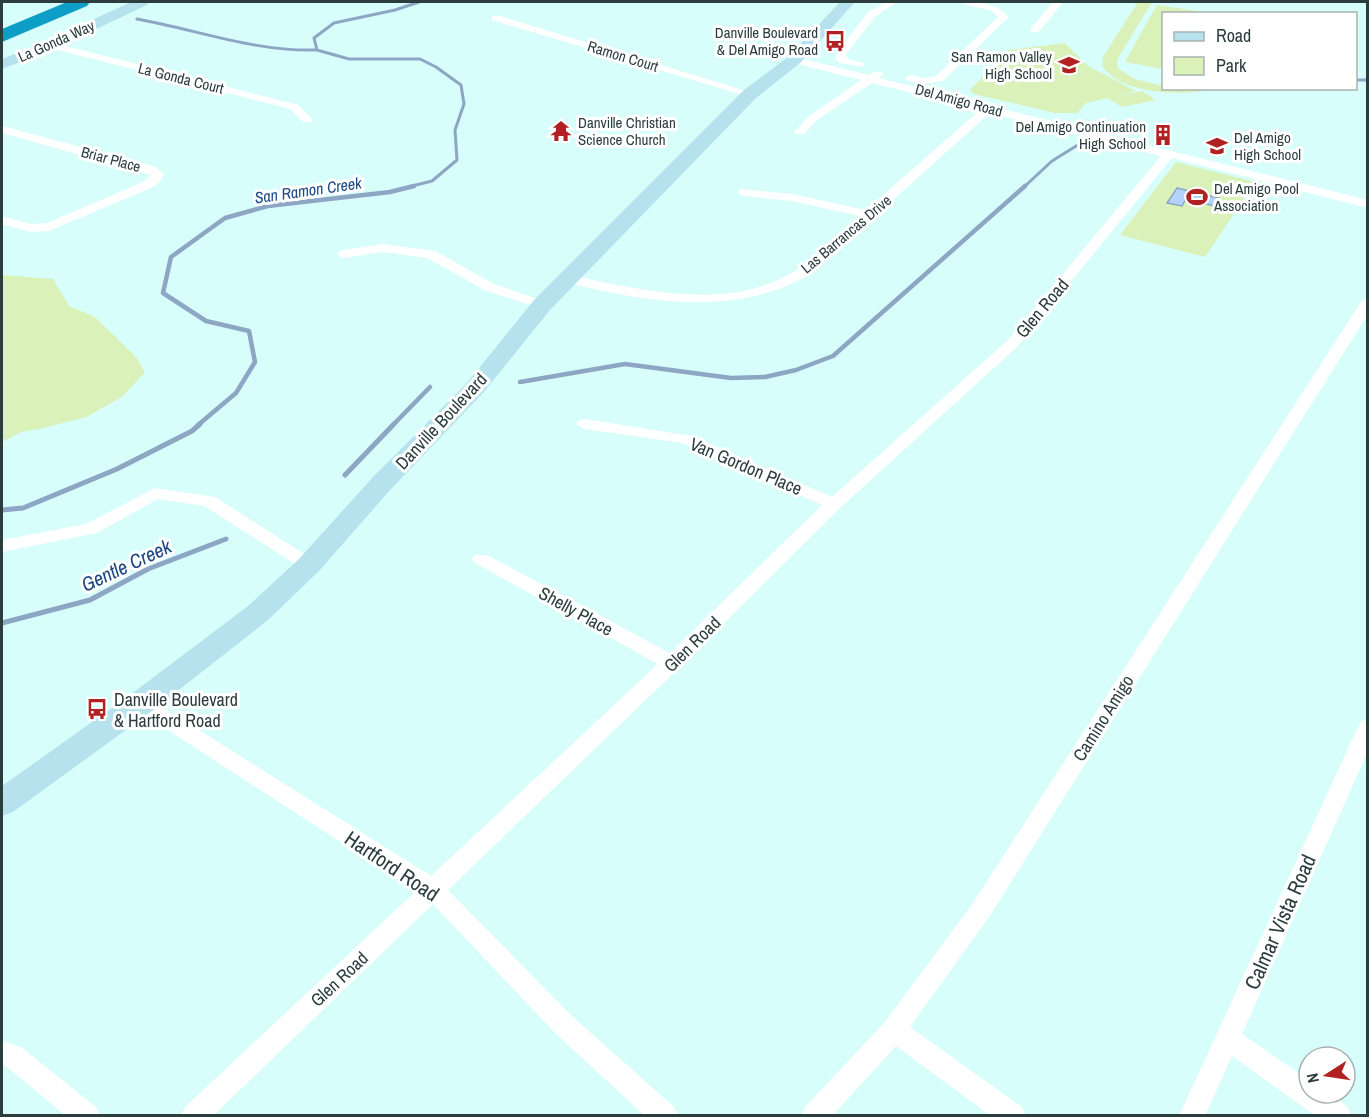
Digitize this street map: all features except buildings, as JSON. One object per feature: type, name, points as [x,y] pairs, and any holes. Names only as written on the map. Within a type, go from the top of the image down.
[{"type":"highway","points":[[2,21],[46,2]]},
{"type":"highway","points":[[2,36],[81,2]]},
{"type":"main road","name":"La Gonda Way","points":[[2,64],[50,45],[142,2]]},
{"type":"main road","name":"Danville Boulevard","points":[[2,803],[141,703],[258,613],[309,566],[382,483],[475,388],[542,305],[750,94],[794,60],[848,2]]},
{"type":"street","points":[[892,2],[872,14],[840,58],[844,61],[923,81],[939,80],[1004,17],[995,9],[962,2]]},
{"type":"street","points":[[1035,30],[1054,2]]},
{"type":"street","name":"Ramon Court","points":[[496,18],[750,94]]},
{"type":"street","name":"La Gonda Court","points":[[50,45],[294,107],[308,120]]},
{"type":"street","name":"Del Amigo Road","points":[[794,60],[871,77],[1368,204]]},
{"type":"street","points":[[800,132],[813,118],[871,77],[885,71]]},
{"type":"street","name":"Las Barrancas Drive","points":[[569,279],[647,295],[707,300],[750,294],[777,286],[804,272],[989,108]]},
{"type":"street","name":"Briar Place","points":[[2,130],[152,170],[158,174],[156,179],[147,185],[50,227],[30,228],[2,219]]},
{"type":"street","name":"Glen Road","points":[[194,1116],[672,663],[834,504],[1013,343],[1169,154]]},
{"type":"street","points":[[744,192],[773,193],[801,198],[870,215]]},
{"type":"street","points":[[343,254],[383,248],[430,254],[489,287],[542,305]]},
{"type":"street","name":"Camino Amigo","points":[[814,1116],[894,1030],[981,910],[1368,302]]},
{"type":"street","name":"Van Gordon Place","points":[[584,424],[686,440],[834,504]]},
{"type":"street","points":[[2,546],[92,529],[155,493],[209,501],[309,566]]},
{"type":"street","name":"Shelly Place","points":[[481,559],[672,663]]},
{"type":"street","name":"Hartford Road","points":[[141,703],[434,890],[564,1025],[665,1116]]},
{"type":"street","name":"Calmar Vista Road","points":[[1192,1116],[1368,728]]},
{"type":"street","points":[[894,1030],[1013,1116]]},
{"type":"street","points":[[1228,1039],[1339,1116]]},
{"type":"street","points":[[2,1053],[12,1055],[87,1116]]},
{"type":"green space","points":[[1138,2],[1152,2],[1117,60],[1118,68],[1134,79],[1162,86],[1162,90],[1206,90],[1169,93],[1136,87],[1110,75],[1102,65],[1103,57]]},
{"type":"green space","points":[[1157,5],[1204,12],[1162,12],[1162,69],[1125,62]]},
{"type":"green space","points":[[1065,43],[1088,66],[1136,91],[1117,96],[1142,91],[1156,100],[1122,107],[1107,98],[1086,103],[1077,113],[1055,113],[974,94],[970,90],[1008,50]]},
{"type":"green space","name":"Del Amigo Pool Association","points":[[1176,162],[1255,182],[1205,257],[1120,235]]},
{"type":"green space","points":[[2,275],[53,279],[69,306],[95,317],[136,357],[145,372],[122,397],[86,417],[21,432],[2,442]]},
{"type":"water","points":[[1177,188],[1219,198],[1214,206],[1186,199],[1182,206],[1167,203]]},
{"type":"waterway","name":"San Ramon Creek","points":[[317,50],[314,38],[334,23],[395,10],[419,2]]},
{"type":"waterway","points":[[137,19],[271,48],[317,50]]},
{"type":"waterway","name":"San Ramon Creek","points":[[317,50],[349,59],[420,59],[436,67],[461,85],[464,104],[455,130],[457,160],[432,181],[408,187]]},
{"type":"waterway","points":[[1357,80],[1368,80]]},
{"type":"waterway","points":[[1024,187],[1052,161],[1081,143]]},
{"type":"waterway","name":"San Ramon Creek","points":[[198,425],[236,393],[255,362],[249,331],[206,321],[163,293],[171,257],[225,218],[268,206],[390,192],[414,186]]},
{"type":"waterway","points":[[520,382],[625,364],[731,378],[765,377],[796,370],[833,356],[1025,186]]},
{"type":"waterway","points":[[393,425],[430,387]]},
{"type":"waterway","name":"San Ramon Creek","points":[[2,510],[23,508],[117,469],[192,431],[200,424]]},
{"type":"waterway","points":[[345,475],[394,424]]},
{"type":"waterway","name":"Gentle Creek","points":[[2,623],[90,600],[148,569],[226,539]]},
{"type":"place","name":"Danville Boulevard & Del Amigo Road","points":[[835,41]]},
{"type":"place","name":"San Ramon Valley High School","points":[[1069,65]]},
{"type":"place","name":"Danville Christian Science Church","points":[[561,131]]},
{"type":"place","name":"Del Amigo Continuation High School","points":[[1163,135]]},
{"type":"place","name":"Del Amigo High School","points":[[1217,146]]},
{"type":"place","name":"Del Amigo Pool Association","points":[[1197,197]]},
{"type":"place","name":"Danville Boulevard & Hartford Road","points":[[97,709]]}]
